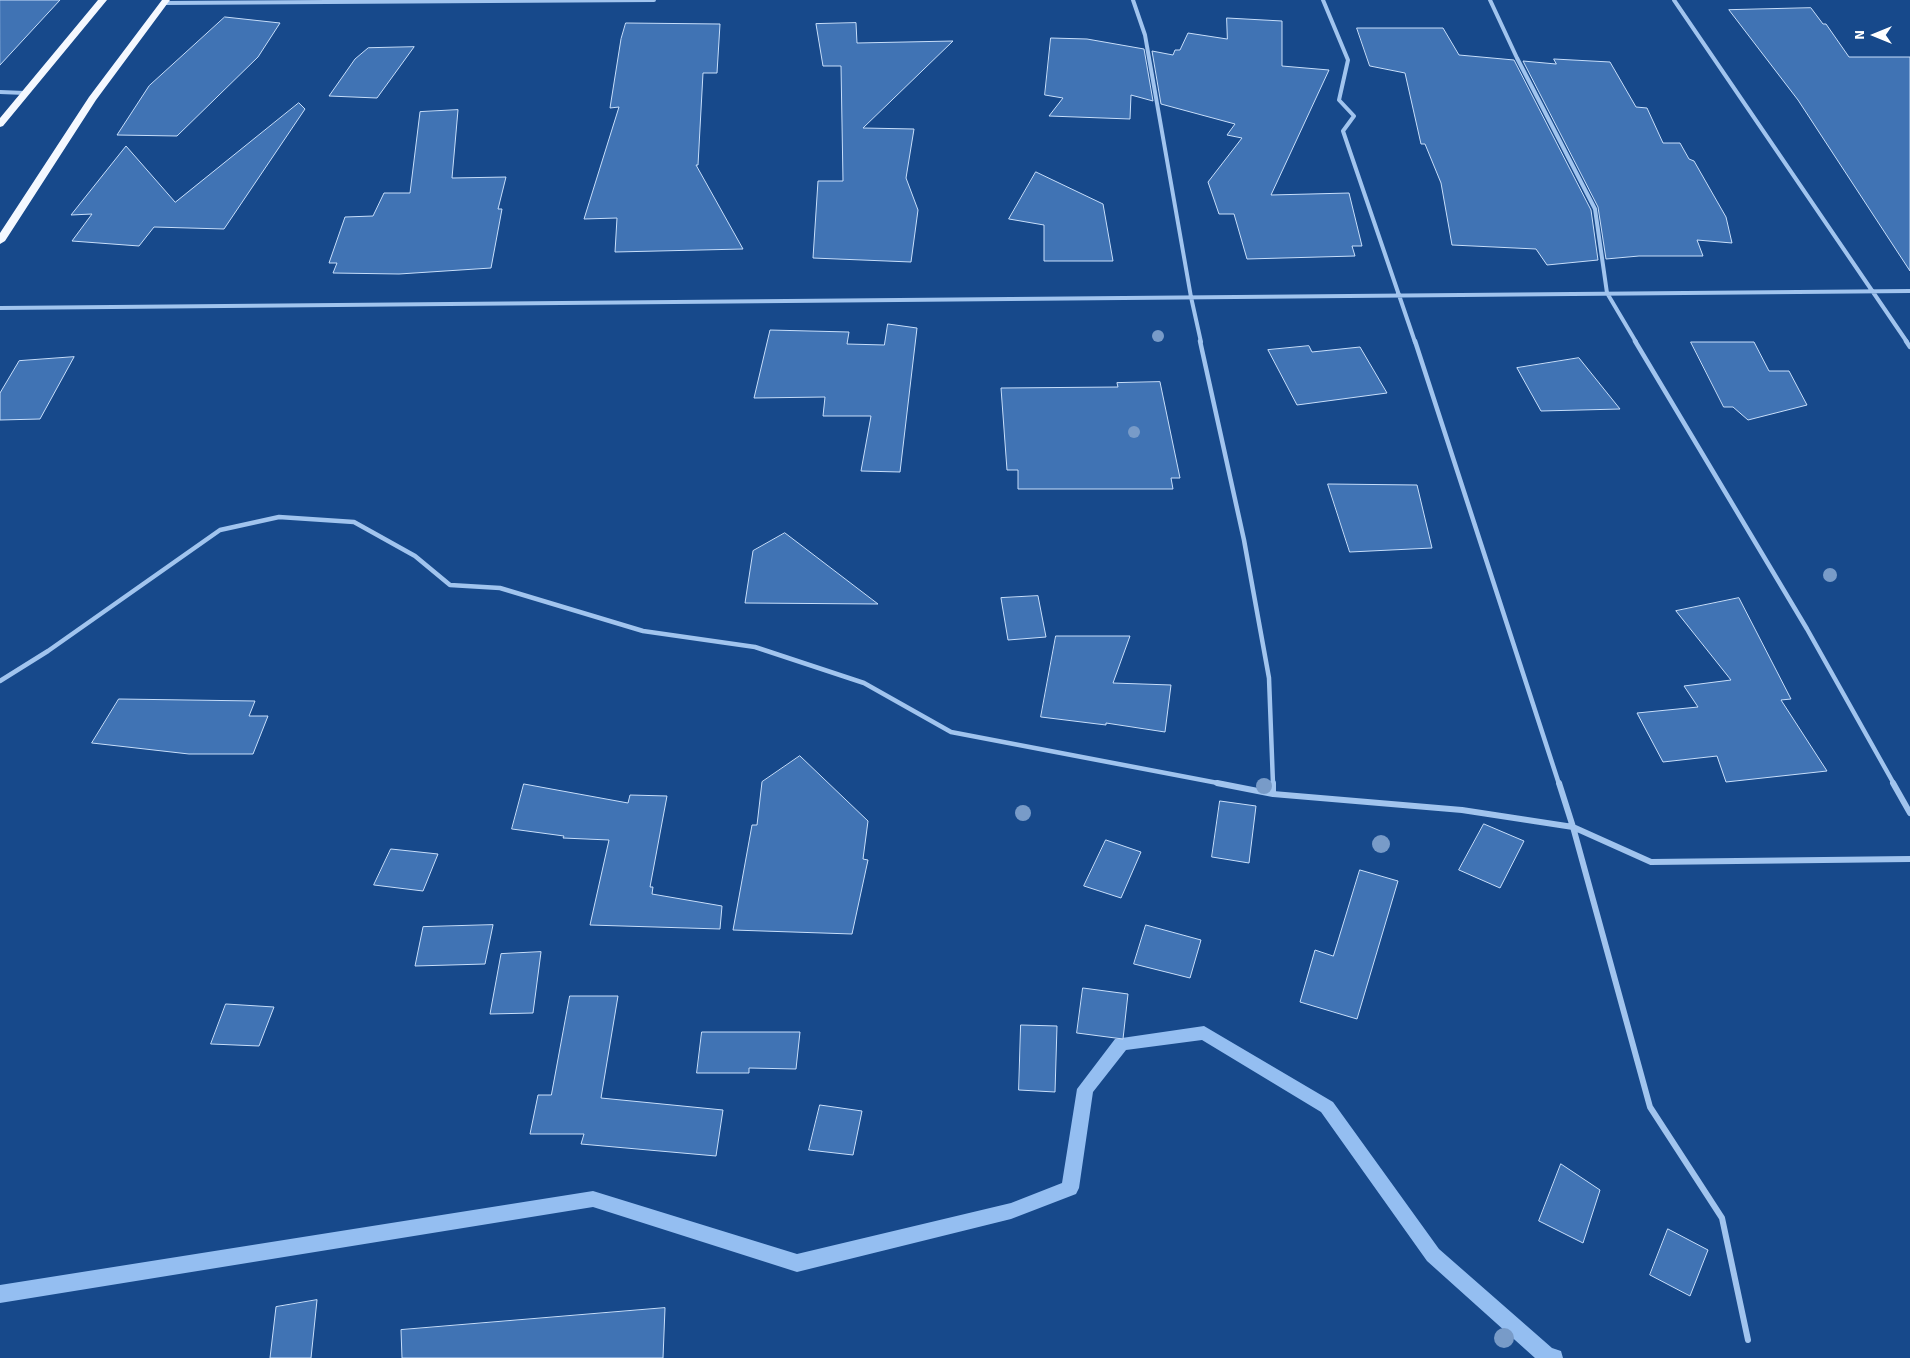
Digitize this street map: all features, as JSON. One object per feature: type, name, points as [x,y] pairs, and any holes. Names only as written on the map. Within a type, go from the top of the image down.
[{"type":"highway","points":[[0,124],[103,0]]},
{"type":"highway","points":[[0,241],[92,99],[165,2]]},
{"type":"street","points":[[165,2],[654,0]]},
{"type":"street","points":[[1132,0],[1145,35],[1191,297],[1244,540],[1269,678],[1273,794]]},
{"type":"street","points":[[1323,0],[1348,60],[1338,100],[1354,116],[1342,130],[1400,295],[1573,827],[1650,1107],[1722,1218],[1748,1340]]},
{"type":"street","points":[[1490,0],[1517,58],[1595,209],[1607,293],[1807,629],[1910,813]]},
{"type":"street","points":[[1674,0],[1910,347]]},
{"type":"street","points":[[0,92],[24,93]]},
{"type":"street","points":[[0,308],[1873,290],[1910,292]]},
{"type":"street","points":[[0,681],[48,651],[220,530],[279,516],[354,522],[415,556],[450,585],[500,588],[643,631],[755,647],[864,683],[951,732],[1273,794],[1462,810],[1573,827],[1651,862],[1910,859]]},
{"type":"building","points":[[0,0],[60,0],[0,65]]},
{"type":"building","points":[[1811,8],[1823,24],[1826,24],[1849,57],[1910,57],[1910,271],[1798,100],[1729,10]]},
{"type":"building","points":[[225,17],[280,23],[258,57],[177,136],[117,135],[149,86]]},
{"type":"building","points":[[1227,18],[1282,21],[1282,66],[1329,70],[1271,195],[1349,193],[1362,246],[1352,246],[1355,256],[1247,259],[1234,214],[1219,214],[1208,182],[1242,138],[1227,135],[1235,124],[1161,104],[1152,51],[1173,55],[1175,50],[1180,50],[1188,33],[1227,39]]},
{"type":"building","points":[[626,23],[720,24],[717,73],[703,73],[698,165],[696,165],[743,249],[615,252],[617,218],[584,219],[619,107],[610,108],[621,39]]},
{"type":"building","points":[[856,23],[857,43],[953,41],[863,128],[914,129],[906,178],[918,210],[911,262],[813,258],[818,181],[843,181],[841,66],[823,66],[816,24]]},
{"type":"building","points":[[1357,28],[1443,28],[1459,55],[1514,60],[1591,210],[1598,260],[1547,265],[1536,249],[1452,245],[1441,183],[1425,144],[1421,144],[1405,73],[1370,66]]},
{"type":"building","points":[[1051,38],[1087,39],[1144,49],[1153,101],[1131,95],[1130,119],[1049,116],[1063,98],[1045,95]]},
{"type":"building","points":[[414,47],[377,98],[329,96],[355,59],[368,48]]},
{"type":"building","points":[[1554,59],[1610,62],[1636,107],[1647,108],[1663,143],[1680,143],[1689,159],[1694,161],[1726,217],[1732,243],[1697,240],[1703,256],[1639,256],[1606,259],[1598,207],[1523,61],[1556,64]]},
{"type":"building","points":[[299,103],[305,109],[224,229],[154,227],[139,246],[72,241],[92,214],[71,215],[126,146],[175,202]]},
{"type":"building","points":[[458,110],[452,178],[506,177],[498,209],[502,209],[491,268],[399,274],[333,273],[337,263],[329,263],[345,217],[373,216],[384,193],[410,193],[420,112]]},
{"type":"building","points":[[1036,172],[1103,204],[1113,261],[1044,261],[1044,225],[1009,219]]},
{"type":"building","points":[[888,324],[917,328],[900,472],[861,471],[871,416],[823,416],[825,397],[754,398],[770,330],[849,332],[847,344],[884,345]]},
{"type":"building","points":[[1691,342],[1754,342],[1769,371],[1789,371],[1807,405],[1748,420],[1733,407],[1724,407]]},
{"type":"building","points":[[1309,346],[1312,352],[1360,347],[1387,393],[1297,405],[1268,350]]},
{"type":"building","points":[[74,357],[40,419],[0,420],[0,393],[19,361]]},
{"type":"building","points":[[1579,358],[1620,409],[1541,411],[1517,368]]},
{"type":"building","points":[[1160,382],[1180,478],[1171,478],[1173,489],[1018,489],[1018,470],[1007,470],[1001,388],[1118,387],[1117,383]]},
{"type":"building","points":[[1328,484],[1417,485],[1432,548],[1350,552]]},
{"type":"building","points":[[785,533],[878,604],[745,603],[753,551]]},
{"type":"building","points":[[1038,596],[1046,637],[1008,640],[1001,598]]},
{"type":"building","points":[[1739,598],[1791,699],[1781,700],[1827,771],[1726,782],[1717,756],[1663,762],[1637,713],[1698,707],[1684,686],[1731,680],[1676,611]]},
{"type":"building","points":[[1056,636],[1130,636],[1113,683],[1171,685],[1165,732],[1106,723],[1106,725],[1041,717]]},
{"type":"building","points":[[119,699],[255,701],[249,716],[268,716],[253,754],[189,754],[92,743]]},
{"type":"building","points":[[800,756],[868,821],[863,859],[868,860],[852,934],[733,930],[752,825],[757,825],[762,782]]},
{"type":"building","points":[[524,784],[628,803],[630,795],[667,796],[650,887],[653,887],[652,894],[722,906],[720,929],[590,925],[609,840],[563,838],[564,836],[512,829]]},
{"type":"building","points":[[1220,801],[1256,806],[1249,863],[1212,857]]},
{"type":"building","points":[[1484,824],[1524,841],[1500,888],[1459,870]]},
{"type":"building","points":[[1106,840],[1141,852],[1121,898],[1084,886]]},
{"type":"building","points":[[391,849],[438,854],[423,891],[374,885]]},
{"type":"building","points":[[1360,870],[1398,881],[1357,1019],[1300,1002],[1315,950],[1333,956]]},
{"type":"building","points":[[493,925],[485,964],[415,966],[423,927]]},
{"type":"building","points":[[1146,925],[1201,940],[1190,978],[1134,964]]},
{"type":"building","points":[[541,952],[533,1013],[490,1014],[501,954]]},
{"type":"building","points":[[1083,988],[1128,994],[1123,1039],[1077,1033]]},
{"type":"building","points":[[570,996],[618,996],[601,1098],[723,1110],[716,1156],[581,1144],[584,1134],[530,1134],[538,1095],[551,1095]]},
{"type":"building","points":[[226,1004],[274,1007],[259,1046],[211,1044]]},
{"type":"building","points":[[1021,1025],[1057,1026],[1055,1092],[1019,1090]]},
{"type":"building","points":[[702,1032],[800,1032],[796,1069],[749,1068],[749,1073],[697,1073]]},
{"type":"building","points":[[820,1105],[862,1111],[853,1155],[809,1150]]},
{"type":"building","points":[[1561,1164],[1600,1190],[1583,1243],[1539,1221]]},
{"type":"building","points":[[1668,1229],[1708,1250],[1690,1296],[1650,1275]]},
{"type":"building","points":[[317,1300],[311,1358],[270,1358],[276,1307]]},
{"type":"building","points":[[665,1308],[663,1358],[402,1358],[401,1330]]},
{"type":"waterway","points":[[0,1294],[593,1199],[797,1263],[1011,1211],[1070,1188],[1085,1089],[1121,1044],[1204,1033],[1327,1107],[1433,1255],[1546,1355],[1554,1358]]}]
